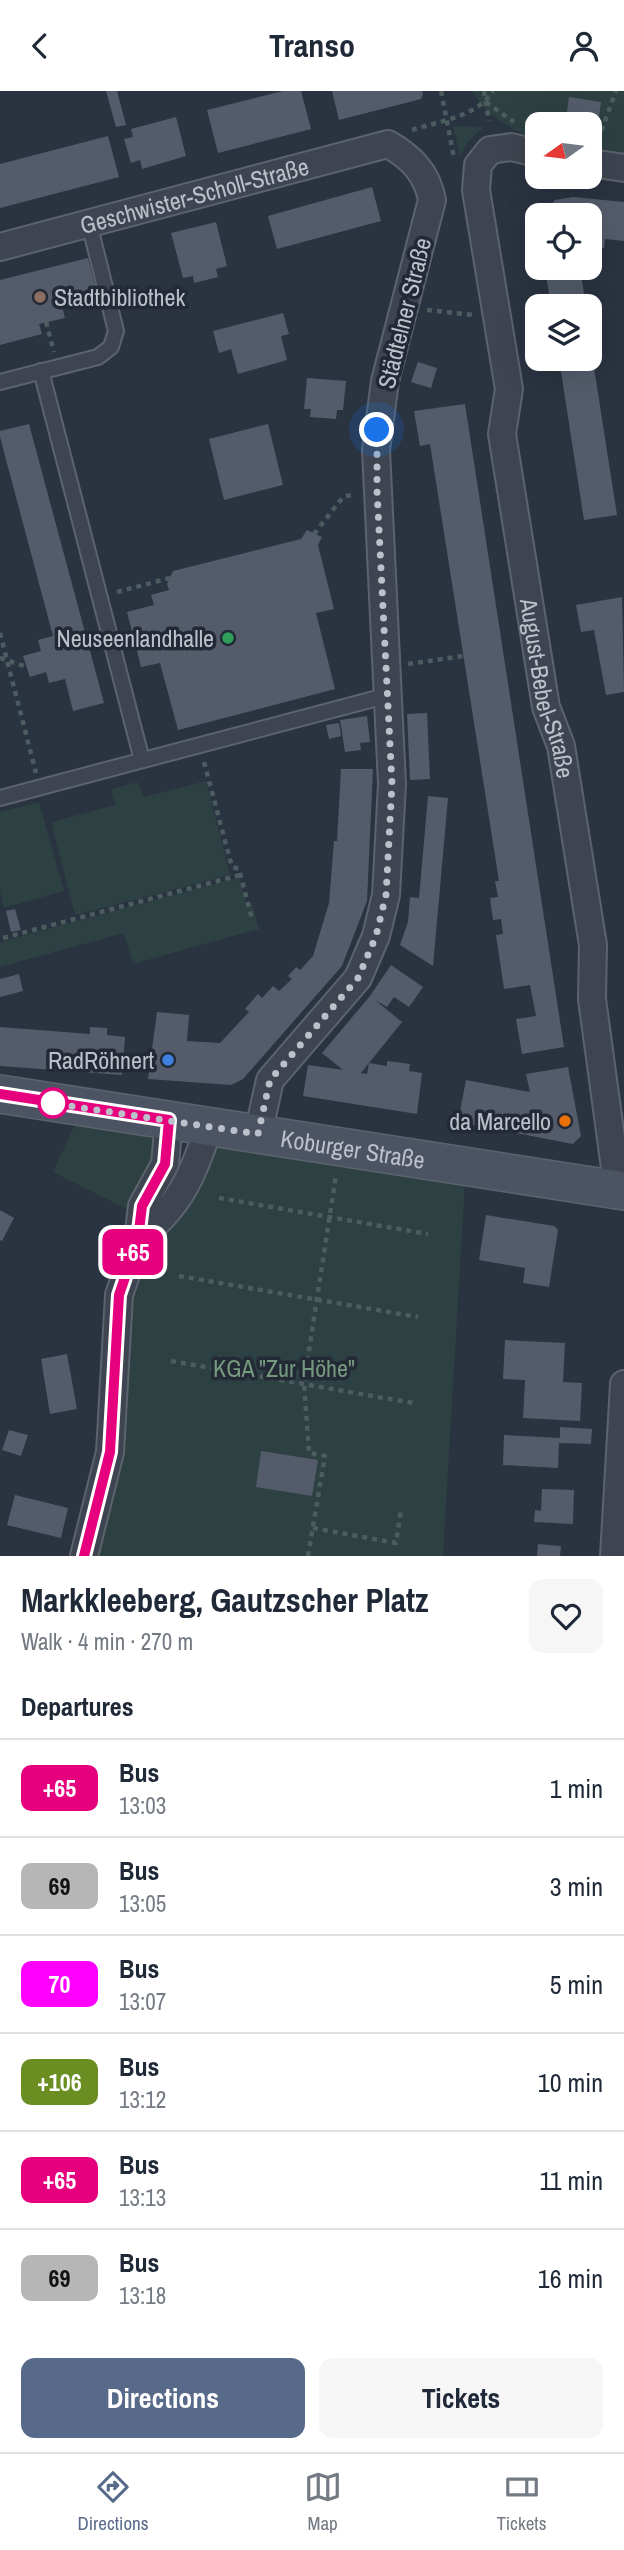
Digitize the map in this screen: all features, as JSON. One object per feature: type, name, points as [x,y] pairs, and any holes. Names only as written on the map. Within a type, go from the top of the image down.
[{"type":"main road","name":"Koburger Straße","points":[[0,1094],[621,1190]]},
{"type":"street","name":"Geschwister-Scholl-Straße","points":[[0,247],[388,144]]},
{"type":"street","name":"Städtelner Straße","points":[[258,1134],[270,1080],[358,978],[376,936],[386,895],[392,784],[377,490],[377,430],[385,381],[432,200],[422,172],[413,161],[388,144]]},
{"type":"street","name":"August-Bebel-Straße","points":[[525,150],[511,147],[494,149],[478,165],[476,190],[509,389],[502,434],[546,707],[561,745],[593,945],[592,999],[621,1190]]},
{"type":"street","points":[[84,1556],[110,1452],[119,1295],[138,1239],[142,1206],[165,1164],[169,1120]]},
{"type":"street","points":[[138,1239],[164,1218],[194,1171],[209,1126]]},
{"type":"street","points":[[614,1556],[624,1384]]},
{"type":"lane","points":[[0,382],[98,357],[115,339],[116,329],[89,223]]},
{"type":"lane","points":[[41,372],[142,760]]},
{"type":"lane","points":[[0,798],[389,695]]},
{"type":"path","points":[[441,91],[446,119]]},
{"type":"path","points":[[484,91],[489,121]]},
{"type":"path","points":[[388,144],[397,134],[446,119],[486,102],[493,91]]},
{"type":"path","points":[[610,161],[616,91]]},
{"type":"path","points":[[486,102],[522,126]]},
{"type":"path","points":[[404,308],[497,318]]},
{"type":"path","points":[[46,323],[58,367]]},
{"type":"path","points":[[314,534],[343,498],[377,490]]},
{"type":"path","points":[[100,596],[170,578]]},
{"type":"path","points":[[0,633],[39,787]]},
{"type":"path","points":[[387,667],[463,656]]},
{"type":"path","points":[[0,658],[27,667]]},
{"type":"path","points":[[200,745],[232,867],[239,869],[252,919]]},
{"type":"path","points":[[3,938],[240,875]]},
{"type":"path","points":[[308,1556],[325,1456],[309,1453],[304,1383],[341,1147]]},
{"type":"path","points":[[219,1198],[428,1234]]},
{"type":"path","points":[[179,1276],[418,1317]]},
{"type":"path","points":[[171,1361],[413,1403]]},
{"type":"path","points":[[313,1528],[396,1543],[401,1510]]},
{"type":"green space","points":[[472,91],[624,91],[624,154],[602,151],[602,112],[525,112],[525,134],[492,115]]},
{"type":"green space","points":[[453,127],[484,127],[468,142],[460,156]]},
{"type":"green space","points":[[206,781],[230,875],[75,915],[51,822],[115,805],[111,789],[138,782],[143,797]]},
{"type":"green space","points":[[39,802],[64,891],[4,908],[0,891],[0,812]]},
{"type":"green space","points":[[239,877],[245,901],[252,904],[259,929],[133,964],[124,933],[0,967],[0,942]]},
{"type":"green space","points":[[83,1107],[169,1120],[141,1216],[53,1172]]},
{"type":"green space","name":"KGA \"Zur Höhe\"","points":[[209,1126],[466,1166],[443,1556],[84,1556],[119,1295]]},
{"type":"building","points":[[106,91],[117,91],[126,125],[116,127]]},
{"type":"building","points":[[283,91],[301,91],[311,129],[218,153],[207,110]]},
{"type":"building","points":[[332,91],[422,91],[423,94],[421,99],[339,120]]},
{"type":"building","points":[[569,97],[601,102],[600,112],[567,112]]},
{"type":"building","points":[[176,117],[186,156],[142,169],[140,160],[131,163],[124,139],[133,137],[131,129]]},
{"type":"building","points":[[108,136],[119,177],[0,208],[0,164]]},
{"type":"building","points":[[372,187],[381,221],[277,249],[268,216]]},
{"type":"building","points":[[573,197],[624,202],[624,241],[605,239],[602,248],[602,203],[553,203],[555,200]]},
{"type":"building","points":[[216,222],[227,266],[216,269],[218,277],[194,283],[193,276],[183,278],[171,233]]},
{"type":"building","name":"Stadtbibliothek","points":[[88,258],[97,293],[61,302],[65,318],[39,324],[42,334],[0,345],[0,280]]},
{"type":"building","points":[[547,280],[582,280],[584,294],[549,294]]},
{"type":"building","points":[[283,313],[289,334],[281,336],[287,360],[238,374],[231,349],[219,353],[213,331]]},
{"type":"building","points":[[418,362],[437,368],[431,388],[411,382]]},
{"type":"building","points":[[561,371],[595,371],[617,515],[584,520]]},
{"type":"building","points":[[307,378],[346,381],[343,410],[337,410],[336,419],[310,417],[311,409],[304,409]]},
{"type":"building","points":[[465,404],[564,1047],[522,1054],[516,1019],[536,1016],[530,985],[504,989],[496,935],[503,934],[501,919],[493,920],[490,898],[498,897],[495,881],[499,881],[430,444],[420,446],[414,411]]},
{"type":"building","points":[[29,424],[104,703],[73,711],[65,679],[49,683],[46,672],[30,677],[23,656],[41,651],[38,640],[53,636],[0,437],[0,431]]},
{"type":"building","points":[[268,424],[283,485],[224,500],[209,439]]},
{"type":"building","name":"Neuseenlandhalle","points":[[307,530],[322,537],[318,545],[334,609],[316,613],[335,689],[178,730],[160,663],[141,667],[127,612],[154,605],[151,595],[169,590],[167,584],[173,571],[301,539]]},
{"type":"building","points":[[622,597],[624,692],[606,695],[594,630],[581,632],[576,605]]},
{"type":"building","points":[[427,713],[430,779],[410,780],[407,714]]},
{"type":"building","points":[[367,716],[370,742],[360,743],[361,750],[345,752],[340,720]]},
{"type":"building","points":[[339,723],[341,736],[329,739],[326,725]]},
{"type":"building","points":[[341,769],[373,769],[367,901],[342,966],[243,1079],[231,1085],[148,1079],[157,1012],[189,1015],[187,1041],[220,1043],[249,1012],[245,1009],[258,994],[262,998],[273,986],[279,991],[292,979],[288,976],[296,967],[300,970],[313,956],[329,903],[334,841],[337,841]]},
{"type":"building","points":[[428,796],[448,798],[433,966],[400,945],[408,922],[410,897],[419,898]]},
{"type":"building","points":[[15,909],[21,930],[11,932],[6,911]]},
{"type":"building","points":[[391,965],[423,987],[409,1007],[394,997],[387,1007],[375,1000],[402,1022],[369,1063],[387,1066],[387,1061],[410,1064],[409,1071],[422,1073],[417,1114],[303,1096],[308,1065],[343,1070],[322,1053],[370,996]],"holes":[[[369,1063],[367,1074],[361,1073]]]},
{"type":"building","points":[[19,974],[23,991],[0,997],[0,979]]},
{"type":"building","points":[[0,1027],[90,1034],[90,1027],[107,1028],[107,1035],[125,1037],[122,1075],[0,1066]]},
{"type":"building","points":[[568,1067],[581,1136],[573,1144],[458,1122],[466,1080],[530,1092],[526,1074]]},
{"type":"building","points":[[0,1210],[14,1218],[2,1241],[0,1240]]},
{"type":"building","points":[[486,1215],[554,1226],[558,1230],[549,1287],[523,1283],[525,1268],[479,1260]]},
{"type":"building","points":[[505,1340],[565,1343],[563,1382],[582,1383],[580,1421],[523,1418],[525,1380],[503,1379]]},
{"type":"building","points":[[67,1354],[77,1409],[50,1414],[41,1359]]},
{"type":"building","points":[[560,1427],[592,1429],[591,1444],[559,1443],[558,1468],[503,1465],[504,1435],[560,1438]]},
{"type":"building","points":[[9,1430],[28,1435],[21,1456],[2,1450]]},
{"type":"building","points":[[261,1451],[318,1460],[312,1496],[256,1487]]},
{"type":"building","points":[[542,1489],[574,1490],[573,1524],[534,1522],[535,1510],[541,1511]]},
{"type":"building","points":[[15,1495],[68,1508],[61,1538],[7,1525]]},
{"type":"building","points":[[538,1544],[561,1546],[560,1556],[537,1556]]},
{"type":"bus line","name":"+65","points":[[0,1094],[169,1120],[165,1164],[142,1206],[138,1239],[122,1279],[116,1315],[110,1452],[84,1556]]},
{"type":"place","name":"Stadtbibliothek","points":[[40,297]]},
{"type":"place","name":"Neuseenlandhalle","points":[[228,638]]},
{"type":"place","name":"RadRöhnert","points":[[168,1060]]},
{"type":"place","name":"da Marcello","points":[[565,1121]]},
{"type":"route","points":[[53,1103],[50,1103],[258,1134],[264,1096],[270,1080],[358,978],[376,936],[386,895],[392,784],[377,490],[377,430]]}]
